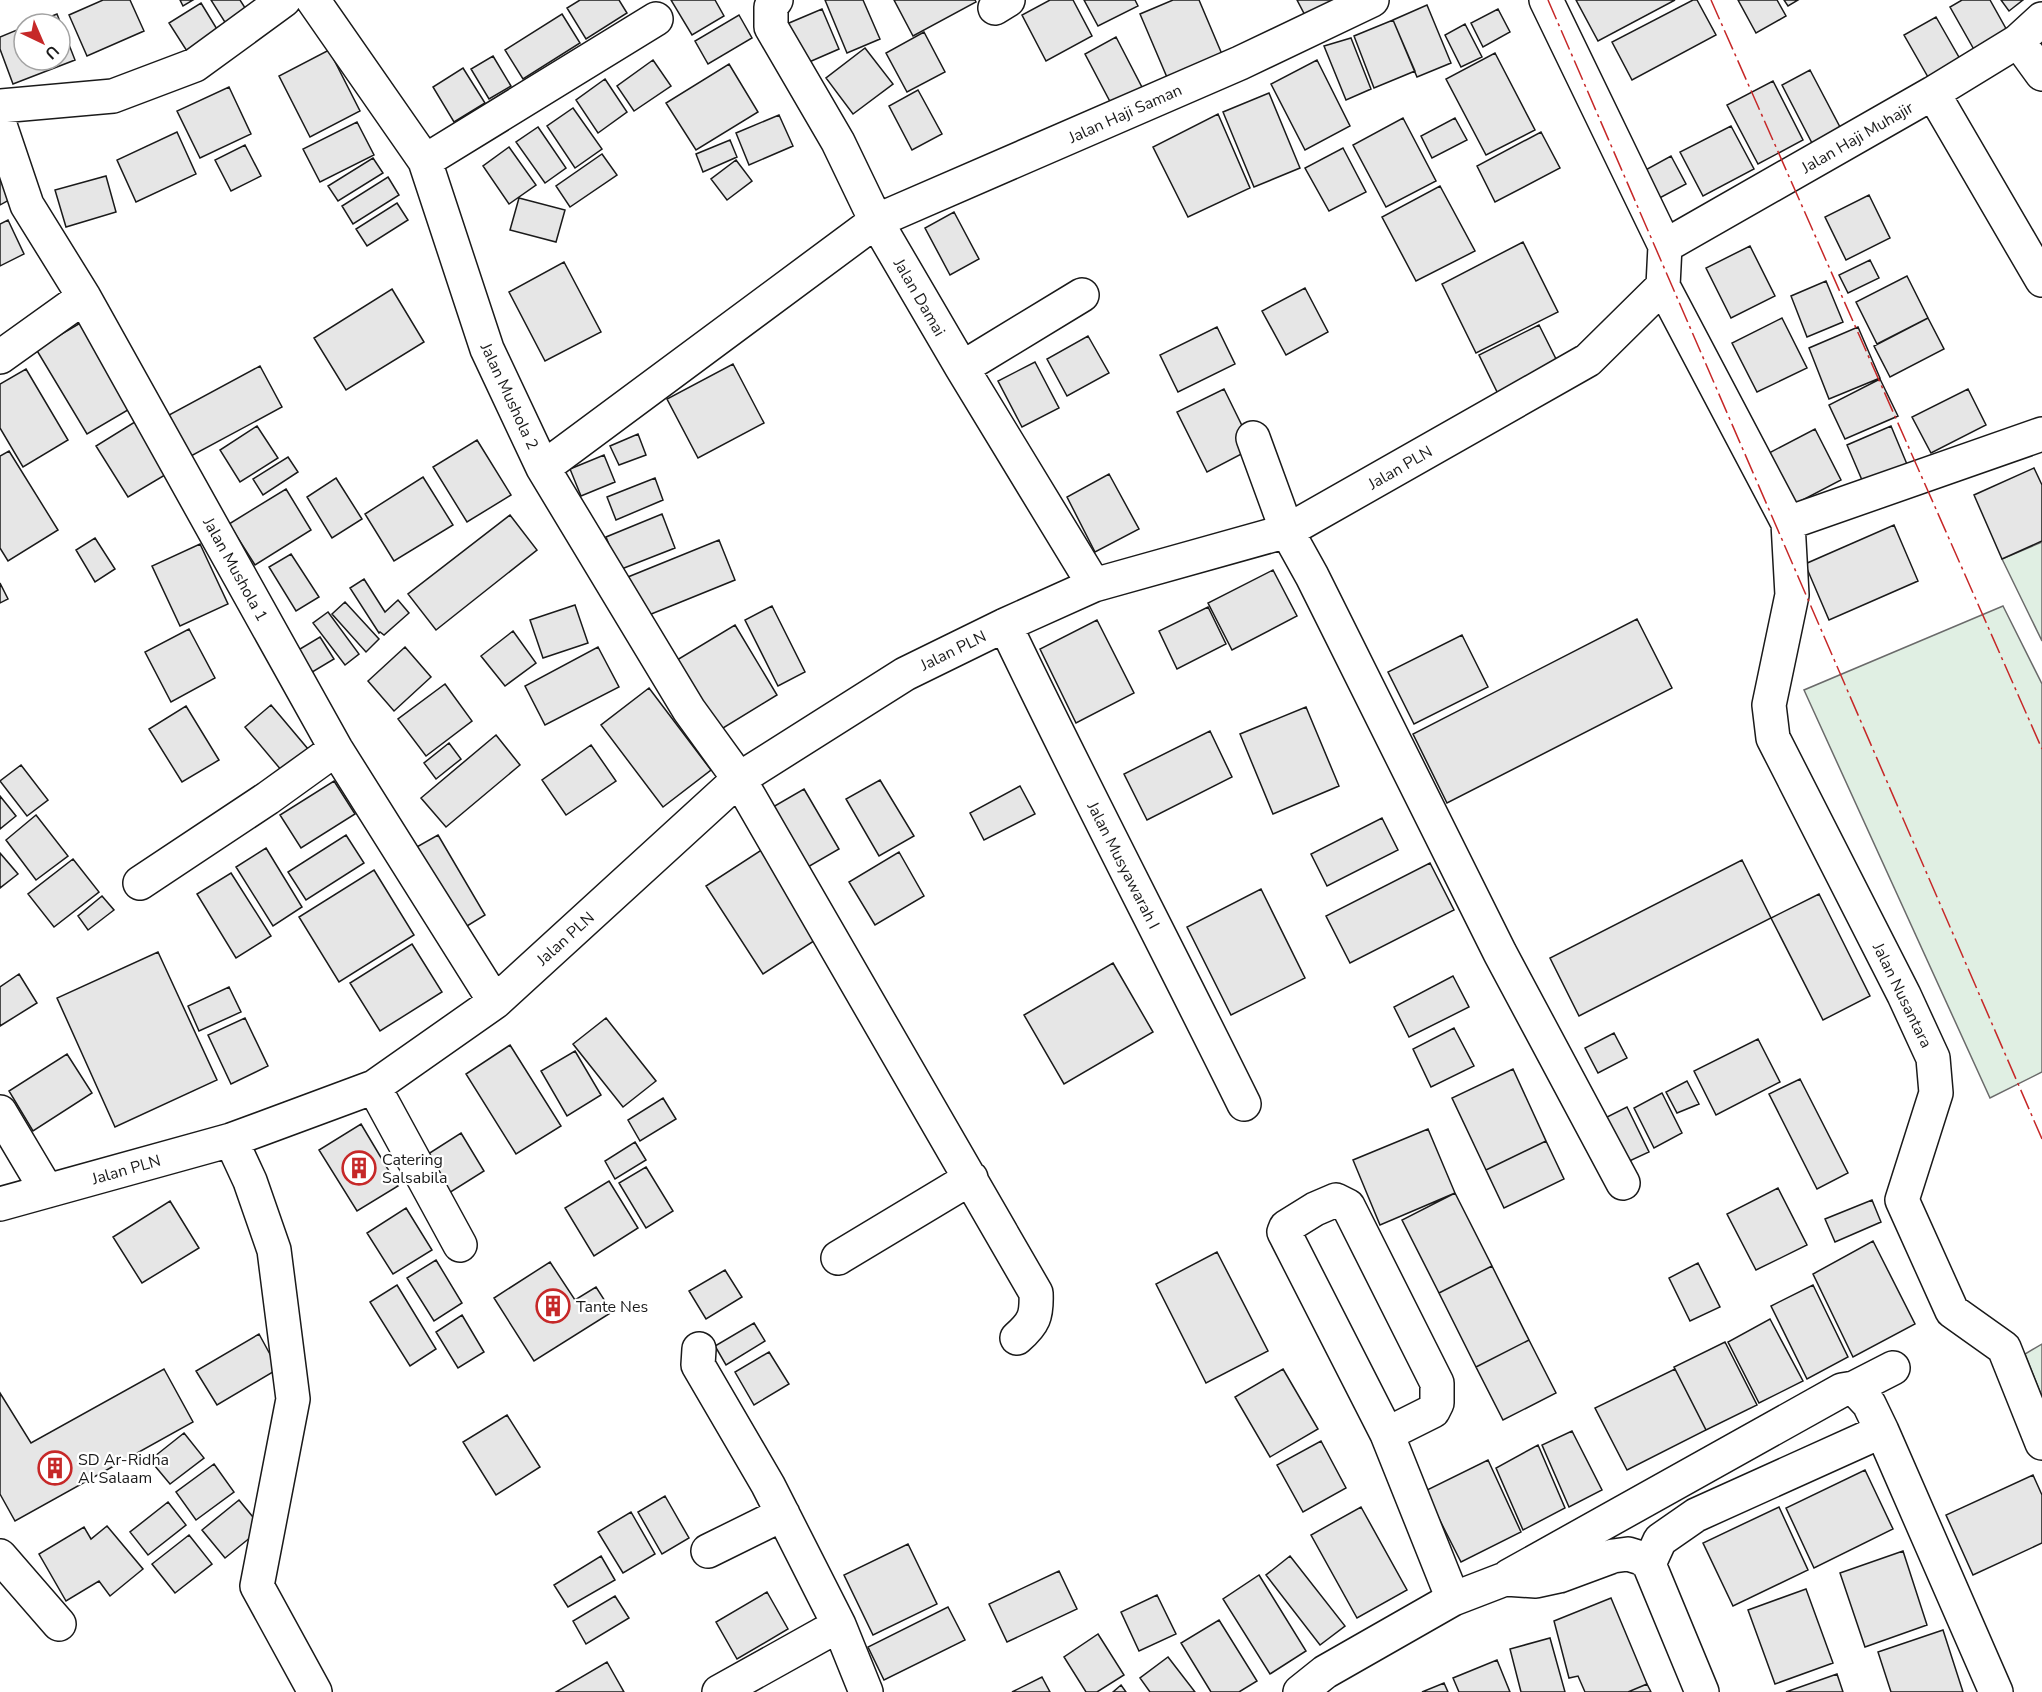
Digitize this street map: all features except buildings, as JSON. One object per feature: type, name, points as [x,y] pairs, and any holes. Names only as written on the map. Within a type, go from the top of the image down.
[{"type":"street","points":[[0,106],[113,96],[195,65],[284,0]]},
{"type":"street","name":"Jalan Mushola 2","points":[[313,0],[425,161],[487,349],[543,468],[690,710],[739,779],[1036,1293],[1037,1308],[1032,1324],[1017,1338]]},
{"type":"street","name":"Jalan Damai","points":[[776,0],[771,7],[771,27],[838,142],[876,221],[1094,585]]},
{"type":"street","name":"Jalan Haji Saman","points":[[543,468],[876,221],[1240,63],[1372,0]]},
{"type":"street","points":[[1546,0],[1665,246],[1663,286],[1788,523],[2042,434]]},
{"type":"street","points":[[425,161],[656,19]]},
{"type":"street","name":"Jalan Haji Muhajir","points":[[1665,246],[1933,93],[2018,40],[2042,19]]},
{"type":"street","points":[[2018,40],[2042,75]]},
{"type":"street","points":[[1933,93],[2042,280]]},
{"type":"street","name":"Jalan Mushola 1","points":[[0,125],[27,205],[84,297],[336,749],[495,1002]]},
{"type":"street","name":"Jalan PLN","points":[[0,1204],[231,1140],[374,1087],[495,1002],[739,779],[905,674],[1005,624],[1094,585],[1287,531],[1588,360],[1663,286]]},
{"type":"street","points":[[962,368],[1082,295]]},
{"type":"street","points":[[0,357],[84,297]]},
{"type":"street","points":[[1253,438],[1287,531],[1500,953],[1623,1183]]},
{"type":"street","name":"Jalan Nusantara","points":[[1788,523],[1792,595],[1769,705],[1773,738],[1934,1058],[1936,1093],[1902,1200],[1952,1311],[2004,1348],[2042,1443]]},
{"type":"street","name":"Jalan Musyawarah I","points":[[1005,624],[1061,742],[1244,1104]]},
{"type":"street","points":[[140,883],[259,804],[336,749]]},
{"type":"street","points":[[374,1087],[460,1245]]},
{"type":"street","points":[[0,1112],[47,1191]]},
{"type":"street","points":[[231,1140],[250,1181],[274,1250],[293,1399],[257,1586],[315,1692]]},
{"type":"street","points":[[838,1258],[971,1178]]},
{"type":"street","points":[[1387,1434],[1433,1411],[1437,1403],[1437,1383],[1348,1206],[1336,1200],[1315,1209],[1286,1227],[1284,1232],[1387,1434],[1453,1599]]},
{"type":"street","points":[[699,1349],[698,1365],[783,1514],[839,1625],[866,1692]]},
{"type":"street","points":[[1300,1692],[1325,1672],[1453,1599],[1505,1579],[1842,1390],[1854,1388],[1893,1368]]},
{"type":"street","points":[[1854,1388],[1869,1404],[1882,1431],[1996,1692]]},
{"type":"street","points":[[1505,1579],[1536,1581],[1559,1576],[1613,1556],[1628,1554],[1641,1558],[1655,1552],[1696,1515],[1882,1431]]},
{"type":"street","points":[[1652,1497],[1655,1552],[1702,1692]]},
{"type":"street","points":[[708,1551],[783,1514]]},
{"type":"street","points":[[0,1556],[59,1624]]},
{"type":"street","points":[[719,1692],[839,1625]]},
{"type":"green space","points":[[2042,542],[2042,641],[2002,559]]},
{"type":"green space","points":[[2003,606],[2042,684],[2042,1072],[1990,1098],[1804,690]]},
{"type":"green space","points":[[2042,1344],[2042,1397],[2025,1354]]},
{"type":"power","points":[[1548,0],[2042,1139]]},
{"type":"power","points":[[1711,0],[2042,749]]},
{"type":"place","name":"Catering Salsabila","points":[[359,1168]]},
{"type":"place","name":"Tante Nes","points":[[553,1306]]},
{"type":"place","name":"SD Ar-Ridha Al Salaam","points":[[55,1468]]}]
